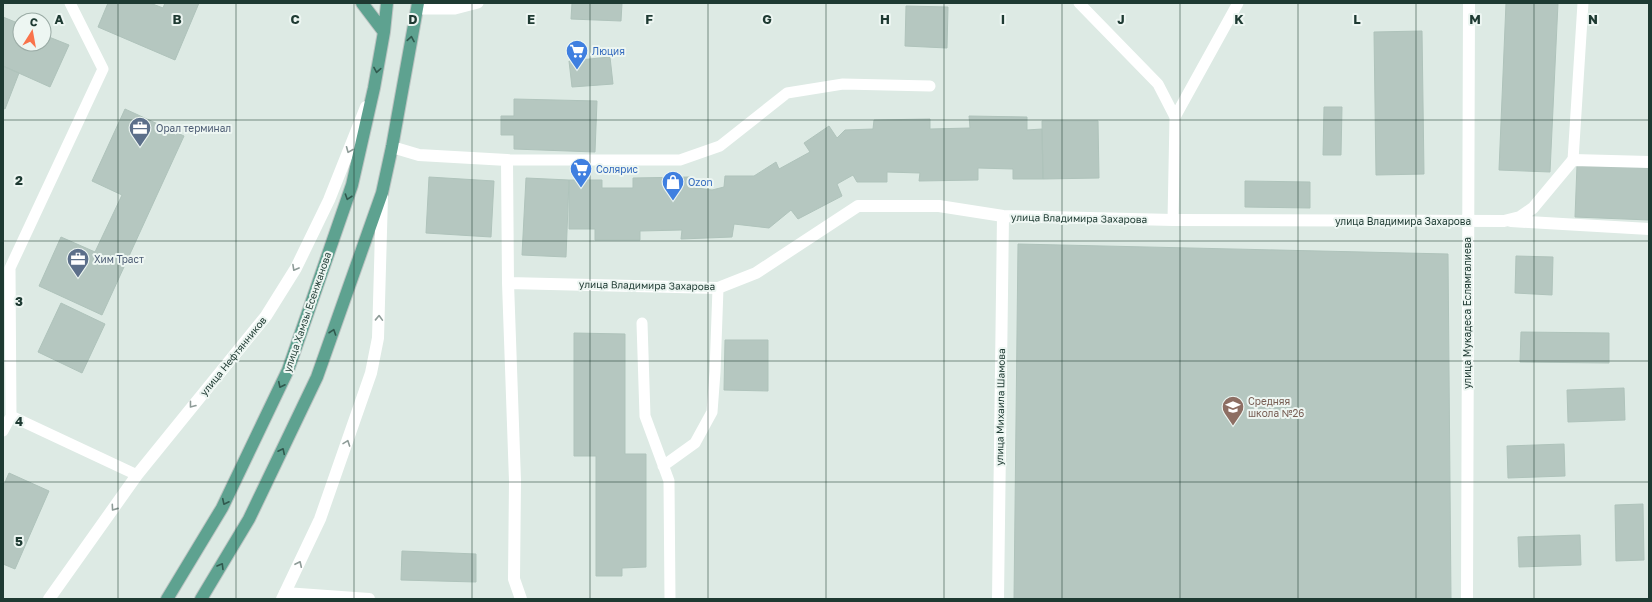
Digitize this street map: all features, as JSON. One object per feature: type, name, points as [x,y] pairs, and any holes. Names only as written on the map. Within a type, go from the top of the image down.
[{"type":"main road","points":[[362,3],[384,32]]},
{"type":"main road","name":"улица Хамзы Есенжанова","points":[[167,599],[222,508],[288,370],[352,185],[374,88],[384,32],[387,3]]},
{"type":"main road","points":[[201,599],[249,519],[317,377],[382,193],[392,147],[417,6]]},
{"type":"street","name":"улица Мукадеса Еслямгалиева","points":[[1467,599],[1467,222],[1469,3]]},
{"type":"street","name":"улица Нефтянников","points":[[50,599],[137,475],[266,316],[292,274],[329,200],[374,88]]},
{"type":"street","points":[[392,147],[419,155],[507,160],[508,283],[515,481],[514,579],[521,599]]},
{"type":"street","name":"улица Владимира Захарова","points":[[508,283],[718,288],[756,273],[858,206],[939,206],[1003,216],[1173,220],[1504,221],[1520,217],[1533,208],[1573,160]]},
{"type":"street","points":[[1573,160],[1649,162]]},
{"type":"street","points":[[369,599],[283,596],[320,519],[371,373],[378,338],[382,193]]},
{"type":"street","name":"улица Михаила Шамова","points":[[998,599],[1003,216]]},
{"type":"street","points":[[1504,221],[1649,229]]},
{"type":"lane","points":[[3,431],[11,416],[6,268],[103,69],[70,3]]},
{"type":"lane","points":[[417,6],[455,9],[478,3]]},
{"type":"lane","points":[[1079,3],[1158,84],[1175,117]]},
{"type":"lane","points":[[1173,220],[1175,117],[1238,3]]},
{"type":"lane","points":[[1573,160],[1583,3]]},
{"type":"lane","points":[[507,160],[680,160],[720,146],[787,93],[844,84],[930,86]]},
{"type":"lane","points":[[663,466],[695,442],[712,412],[718,288]]},
{"type":"lane","points":[[642,323],[645,416],[669,482],[670,599]]},
{"type":"lane","points":[[11,416],[137,475]]},
{"type":"building","points":[[108,3],[150,3],[163,8],[165,3],[199,3],[175,60],[98,27]]},
{"type":"building","points":[[572,3],[622,3],[621,21],[571,19]]},
{"type":"building","points":[[1506,3],[1558,3],[1550,172],[1499,170]]},
{"type":"building","points":[[906,6],[948,7],[947,48],[905,46]]},
{"type":"building","points":[[3,17],[12,21],[12,52],[52,52],[52,38],[69,45],[50,87],[3,66]]},
{"type":"building","points":[[1422,31],[1424,174],[1376,175],[1374,32]]},
{"type":"building","points":[[610,57],[613,84],[572,87],[569,61]]},
{"type":"building","points":[[3,66],[19,73],[5,109],[3,108]]},
{"type":"building","points":[[514,99],[597,101],[595,152],[514,149],[514,135],[501,135],[501,116],[514,116]]},
{"type":"building","points":[[1324,107],[1342,107],[1341,155],[1323,155]]},
{"type":"building","points":[[125,109],[184,136],[102,315],[39,286],[61,237],[95,252],[122,195],[92,181]]},
{"type":"building","points":[[969,116],[1027,117],[1027,130],[1042,129],[1043,179],[1013,179],[1013,169],[978,168],[978,180],[919,181],[920,173],[887,172],[887,182],[857,182],[853,175],[837,184],[842,196],[798,219],[791,210],[769,228],[734,224],[732,237],[681,239],[682,230],[640,231],[640,240],[595,240],[595,229],[569,229],[569,180],[602,180],[602,188],[633,188],[633,178],[690,177],[689,187],[712,190],[724,187],[725,176],[754,176],[776,162],[779,169],[810,152],[804,143],[829,126],[837,138],[845,130],[873,129],[874,120],[930,119],[930,129],[970,128]]},
{"type":"building","points":[[1042,121],[1098,121],[1099,178],[1043,179]]},
{"type":"building","points":[[1577,165],[1649,168],[1649,220],[1575,217]]},
{"type":"building","points":[[429,177],[494,181],[491,237],[426,233]]},
{"type":"building","points":[[526,178],[569,180],[566,257],[522,255]]},
{"type":"building","points":[[1245,181],[1310,182],[1310,208],[1245,207]]},
{"type":"building","name":"Средняя школа №26","points":[[1018,244],[1448,254],[1451,599],[1014,599]]},
{"type":"building","points":[[1516,256],[1553,257],[1552,295],[1515,293]]},
{"type":"building","points":[[61,303],[105,324],[82,373],[38,352]]},
{"type":"building","points":[[1521,332],[1609,333],[1609,363],[1520,362]]},
{"type":"building","points":[[574,333],[625,334],[625,454],[646,454],[646,567],[622,568],[622,576],[596,576],[596,456],[574,456]]},
{"type":"building","points":[[725,340],[768,340],[768,391],[724,390]]},
{"type":"building","points":[[1624,388],[1625,420],[1568,422],[1567,390]]},
{"type":"building","points":[[1564,444],[1565,476],[1508,478],[1507,446]]},
{"type":"building","points":[[9,473],[49,491],[15,569],[3,564],[3,487]]},
{"type":"building","points":[[1643,504],[1644,560],[1616,561],[1615,505]]},
{"type":"building","points":[[1580,535],[1581,565],[1519,567],[1518,537]]},
{"type":"building","points":[[402,551],[476,554],[476,582],[401,580]]},
{"type":"place","name":"Люция","points":[[577,70]]},
{"type":"place","name":"Орал терминал","points":[[140,148]]},
{"type":"place","name":"Солярис","points":[[581,188]]},
{"type":"place","name":"Ozon","points":[[673,202]]},
{"type":"place","name":"Хим Траст","points":[[78,278]]},
{"type":"place","name":"Средняя школа №26","points":[[1233,426]]}]
